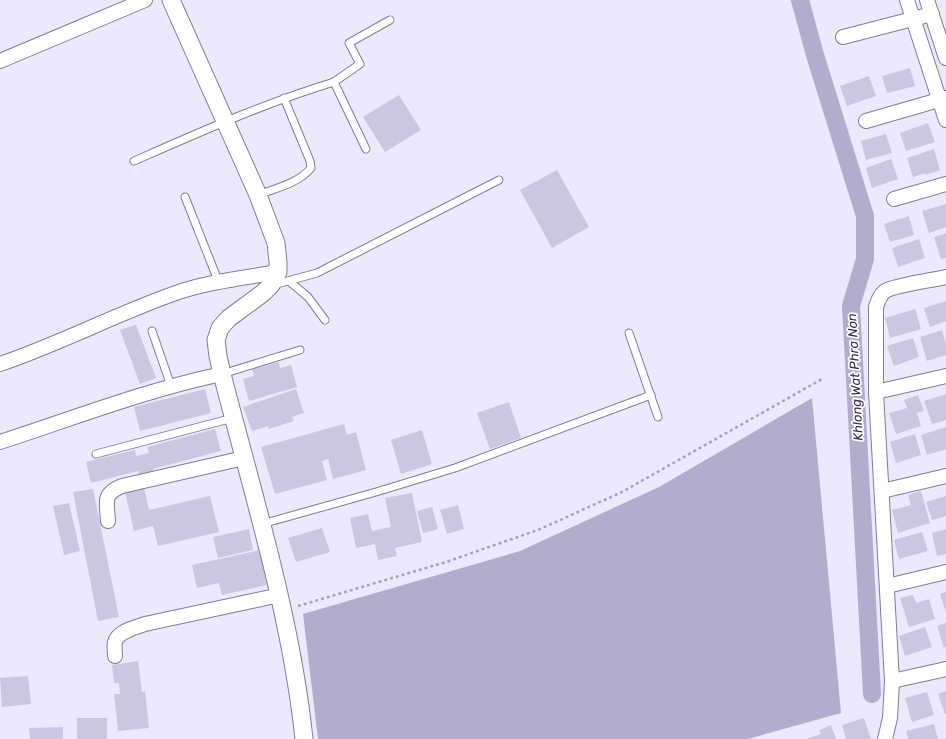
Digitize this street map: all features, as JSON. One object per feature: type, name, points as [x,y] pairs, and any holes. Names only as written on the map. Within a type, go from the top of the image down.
[{"type":"street","points":[[0,61],[145,0]]},
{"type":"street","points":[[171,0],[258,195],[276,243],[279,279]]},
{"type":"street","points":[[907,0],[943,99],[946,120]]},
{"type":"street","points":[[927,0],[946,58]]},
{"type":"street","points":[[843,37],[932,14]]},
{"type":"street","points":[[866,121],[943,99]]},
{"type":"street","points":[[894,199],[946,184]]},
{"type":"street","points":[[885,739],[890,718],[892,681],[876,392],[876,307],[879,299],[885,292],[894,288],[946,277]]},
{"type":"street","points":[[0,364],[56,344],[174,294],[219,283],[279,279]]},
{"type":"street","points":[[279,279],[229,318],[220,328],[216,340],[218,356],[233,418],[280,595],[291,652],[304,739]]},
{"type":"street","points":[[0,442],[97,409],[187,381],[222,374]]},
{"type":"street","points":[[876,392],[946,376]]},
{"type":"street","points":[[108,521],[107,501],[108,495],[113,490],[122,486],[244,458]]},
{"type":"street","points":[[882,491],[946,476]]},
{"type":"street","points":[[887,586],[946,572]]},
{"type":"street","points":[[115,656],[115,642],[118,636],[125,631],[145,624],[280,595]]},
{"type":"street","points":[[892,681],[946,669]]},
{"type":"lane","points":[[134,161],[226,121],[284,98],[334,82],[360,64],[349,44],[390,20]]},
{"type":"lane","points":[[334,82],[366,149]]},
{"type":"lane","points":[[258,195],[298,179],[307,174],[311,168],[310,160],[284,98]]},
{"type":"lane","points":[[279,279],[317,273],[498,180]]},
{"type":"lane","points":[[185,197],[219,283]]},
{"type":"lane","points":[[279,279],[308,297],[325,320]]},
{"type":"lane","points":[[152,331],[171,386]]},
{"type":"lane","points":[[629,333],[658,417]]},
{"type":"lane","points":[[222,374],[300,350]]},
{"type":"lane","points":[[261,524],[455,468],[651,395]]},
{"type":"lane","points":[[96,454],[233,418]]},
{"type":"path","points":[[283,611],[446,562],[538,530],[622,492],[822,379]]},
{"type":"shaded area","points":[[812,398],[841,713],[748,739],[318,739],[303,614],[520,551],[659,487]]},
{"type":"building","points":[[910,68],[915,86],[887,93],[882,76]]},
{"type":"building","points":[[869,76],[876,96],[847,106],[840,86]]},
{"type":"building","points":[[399,95],[421,130],[385,152],[363,117]]},
{"type":"building","points":[[928,123],[935,142],[906,151],[900,133]]},
{"type":"building","points":[[886,134],[892,153],[866,160],[861,141]]},
{"type":"building","points":[[934,149],[940,170],[926,175],[926,173],[913,177],[907,158]]},
{"type":"building","points":[[891,159],[898,179],[872,188],[866,168]]},
{"type":"building","points":[[557,170],[589,227],[552,248],[520,190]]},
{"type":"building","points":[[946,204],[946,227],[929,233],[922,211]]},
{"type":"building","points":[[909,216],[914,235],[890,242],[884,224]]},
{"type":"building","points":[[946,233],[946,258],[941,259],[934,237]]},
{"type":"building","points":[[919,239],[925,258],[898,267],[892,248]]},
{"type":"building","points":[[946,301],[946,321],[930,327],[924,308]]},
{"type":"building","points":[[915,309],[921,329],[890,338],[885,318]]},
{"type":"building","points":[[136,325],[156,378],[140,384],[120,330]]},
{"type":"building","points":[[942,330],[946,345],[946,355],[927,361],[920,337]]},
{"type":"building","points":[[913,338],[919,357],[894,366],[887,346]]},
{"type":"building","points":[[279,362],[280,368],[291,365],[297,387],[249,401],[243,379],[254,376],[252,369]]},
{"type":"building","points":[[205,389],[211,413],[140,431],[134,407]]},
{"type":"building","points":[[296,389],[304,413],[292,417],[294,421],[269,429],[268,426],[252,431],[243,407]]},
{"type":"building","points":[[946,394],[946,420],[932,424],[924,401]]},
{"type":"building","points":[[918,395],[924,411],[917,413],[921,426],[896,434],[889,413],[907,408],[904,400]]},
{"type":"building","points":[[509,402],[521,438],[490,449],[477,413]]},
{"type":"building","points":[[344,424],[347,435],[356,432],[366,470],[333,479],[328,459],[322,461],[327,480],[275,494],[261,447]]},
{"type":"building","points":[[946,427],[946,449],[927,455],[921,435]]},
{"type":"building","points":[[215,429],[221,451],[153,469],[154,473],[140,477],[138,471],[91,483],[86,462],[135,450],[136,456],[149,453],[147,447]]},
{"type":"building","points":[[422,430],[432,464],[401,474],[391,440]]},
{"type":"building","points":[[915,434],[921,455],[896,463],[890,442]]},
{"type":"building","points":[[144,488],[149,510],[210,496],[219,532],[158,546],[153,526],[134,531],[125,492]]},
{"type":"building","points":[[93,489],[119,617],[98,621],[73,492]]},
{"type":"building","points":[[921,491],[930,523],[898,533],[892,510],[911,505],[908,495]]},
{"type":"building","points":[[412,493],[422,542],[395,548],[397,556],[378,560],[375,544],[356,548],[350,518],[368,514],[372,531],[391,527],[385,498]]},
{"type":"building","points":[[946,496],[946,516],[932,520],[926,502]]},
{"type":"building","points":[[69,503],[80,551],[64,555],[53,506]]},
{"type":"building","points":[[458,505],[464,529],[447,534],[440,510]]},
{"type":"building","points":[[432,507],[438,529],[423,533],[417,511]]},
{"type":"building","points":[[322,528],[330,552],[296,562],[288,538]]},
{"type":"building","points":[[249,529],[253,550],[218,558],[213,537]]},
{"type":"building","points":[[946,529],[946,554],[937,556],[932,533]]},
{"type":"building","points":[[922,532],[928,551],[899,559],[894,540]]},
{"type":"building","points":[[260,550],[267,585],[222,595],[219,583],[197,588],[192,565]]},
{"type":"building","points":[[946,592],[946,613],[940,594]]},
{"type":"building","points":[[913,595],[916,603],[929,599],[935,619],[909,627],[900,598]]},
{"type":"building","points":[[946,623],[946,647],[944,648],[937,626]]},
{"type":"building","points":[[925,627],[932,647],[905,656],[899,636]]},
{"type":"building","points":[[138,661],[142,692],[145,691],[149,728],[118,731],[114,694],[120,694],[119,683],[114,683],[112,665]]},
{"type":"building","points":[[28,676],[31,704],[2,707],[0,678]]},
{"type":"building","points":[[946,691],[946,714],[945,714],[938,694]]},
{"type":"building","points":[[927,692],[934,715],[912,722],[905,698]]},
{"type":"building","points":[[77,718],[107,718],[107,739],[77,739]]},
{"type":"building","points":[[864,718],[871,739],[846,739],[842,725]]},
{"type":"building","points":[[934,724],[938,739],[908,739],[906,731]]},
{"type":"building","points":[[831,725],[836,739],[806,739],[821,734],[819,730]]},
{"type":"building","points":[[63,727],[63,739],[30,739],[29,728]]},
{"type":"waterway","name":"Khlong Wat Phra Non","points":[[800,0],[815,55],[865,216],[865,259],[851,306],[872,694]]}]
